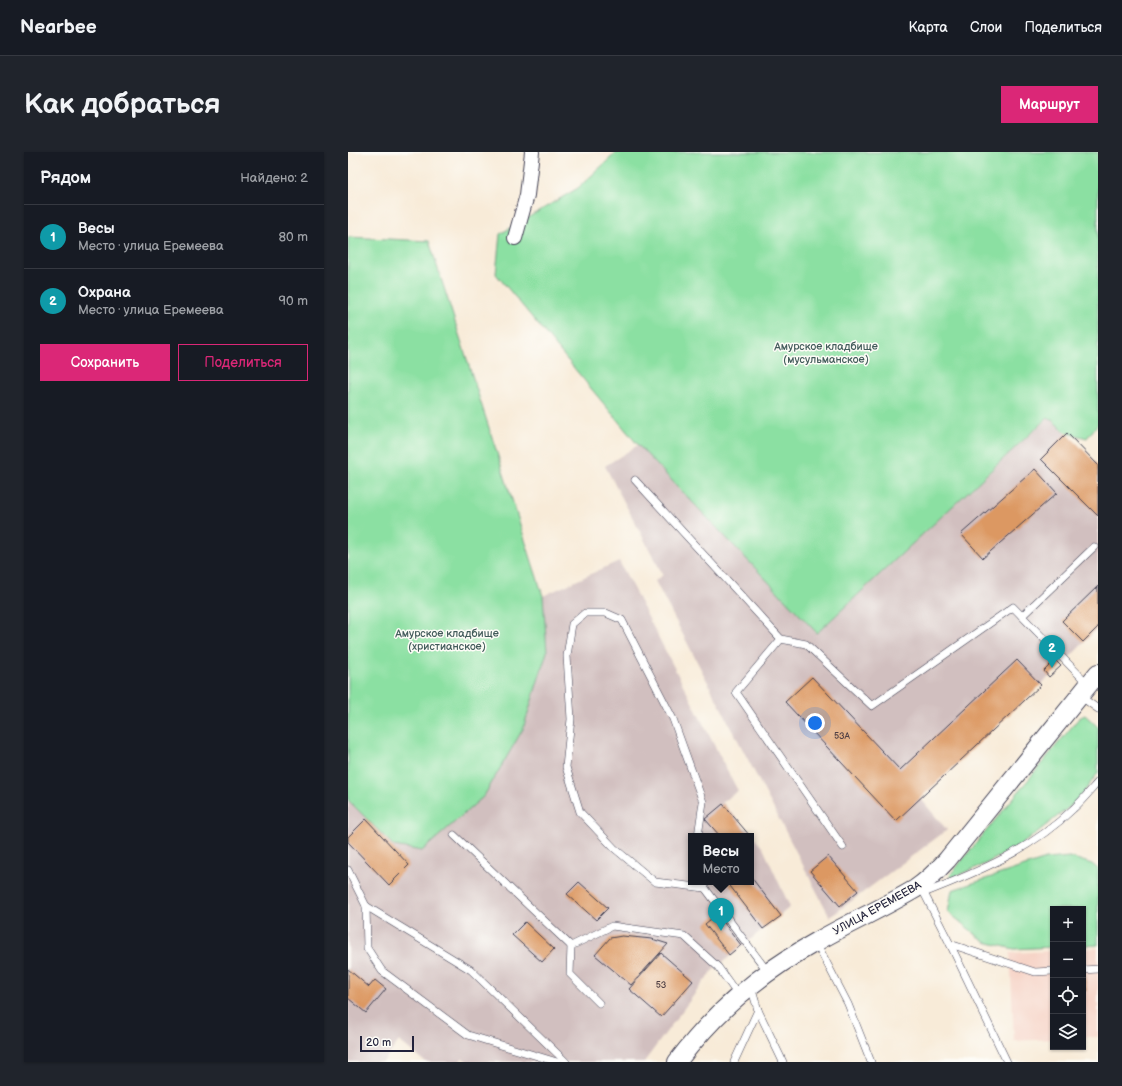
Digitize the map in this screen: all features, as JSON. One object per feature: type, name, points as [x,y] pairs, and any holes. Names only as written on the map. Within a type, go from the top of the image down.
[{"type":"street","points":[[515,238],[527,195],[532,152]]},
{"type":"street","name":"УЛИЦА ЕРЕМЕЕВА","points":[[677,1062],[715,1017],[744,990],[768,972],[815,942],[920,891],[947,860],[1089,684]]},
{"type":"lane","points":[[635,480],[782,639],[806,644],[872,706],[1013,607],[1089,684],[1098,708]]},
{"type":"lane","points":[[1022,616],[1094,547]]},
{"type":"lane","points":[[688,884],[655,882],[614,848],[580,812],[566,767],[571,719],[567,656],[572,624],[585,613],[606,613],[622,620],[673,719],[703,802],[698,833]]},
{"type":"lane","points":[[782,639],[736,692],[843,847]]},
{"type":"lane","points":[[1008,1062],[950,944],[920,891],[992,865],[1026,846],[1074,809],[1098,782]]},
{"type":"lane","points":[[454,835],[571,946],[570,974],[599,1003]]},
{"type":"lane","points":[[348,870],[366,906],[367,948],[382,971],[468,1035],[557,1062]]},
{"type":"lane","points":[[704,885],[768,972]]},
{"type":"lane","points":[[366,906],[471,970],[566,1062]]},
{"type":"lane","points":[[571,946],[612,926],[684,936],[744,990],[758,1010],[783,1062]]},
{"type":"lane","points":[[815,942],[848,1004],[871,1062]]},
{"type":"lane","points":[[950,944],[1035,972],[1050,971]]},
{"type":"lane","points":[[1086,970],[1098,969]]},
{"type":"lane","points":[[734,1062],[758,1010]]},
{"type":"shaded area","points":[[1049,417],[1098,465],[1098,628],[1066,661],[920,798],[947,830],[830,917],[655,581],[663,575],[605,466],[638,445],[817,633]]},
{"type":"shaded area","points":[[619,561],[738,791],[722,802],[750,833],[688,833],[688,885],[754,885],[754,838],[763,848],[790,907],[711,972],[644,1062],[468,1062],[463,1058],[459,1062],[425,1062],[399,1041],[383,1062],[348,1062],[348,800],[394,846],[422,851],[484,796],[547,652],[543,596]]},
{"type":"shaded area","points":[[1098,948],[1098,1037],[1086,1037],[1086,949]]},
{"type":"shaded area","points":[[1050,951],[1050,1039],[1014,1041],[1010,953]]},
{"type":"green space","name":"Амурское кладбище (мусульманское)","points":[[617,152],[1098,152],[1098,424],[1087,438],[1067,433],[1048,417],[817,633],[638,445],[496,274],[500,234],[578,188]]},
{"type":"green space","name":"Амурское кладбище (христианское)","points":[[348,237],[429,241],[543,596],[547,652],[523,729],[484,796],[422,851],[394,846],[348,800]]},
{"type":"green space","points":[[1085,715],[1098,727],[1098,773],[1077,801],[1021,845],[985,864],[951,878],[950,875],[1079,718]]},
{"type":"green space","points":[[1070,857],[1092,864],[1098,869],[1098,945],[1086,946],[1086,906],[1050,906],[1050,947],[1014,949],[985,942],[948,912],[952,890],[1046,859]]},
{"type":"building","points":[[1067,433],[1098,465],[1098,516],[1041,459]]},
{"type":"building","points":[[1035,469],[1057,493],[983,558],[961,534]]},
{"type":"building","points":[[1098,586],[1098,627],[1083,642],[1062,621]]},
{"type":"building","points":[[1017,660],[1041,685],[896,821],[785,702],[812,677],[900,770]]},
{"type":"building","points":[[1055,660],[1061,666],[1049,677],[1044,671]]},
{"type":"building","points":[[723,804],[747,833],[717,833],[705,819]]},
{"type":"building","points":[[366,819],[409,865],[389,885],[348,842],[348,837]]},
{"type":"building","points":[[828,856],[858,891],[840,906],[810,871]]},
{"type":"building","points":[[754,881],[781,916],[763,929],[729,885],[754,885]]},
{"type":"building","points":[[579,882],[608,908],[596,920],[567,894]]},
{"type":"building","points":[[717,914],[741,945],[729,955],[705,924]]},
{"type":"building","points":[[525,922],[554,949],[542,962],[512,935]]},
{"type":"building","points":[[622,936],[652,939],[668,944],[631,985],[595,955],[610,938]]},
{"type":"building","points":[[661,953],[693,981],[661,1017],[629,989]]},
{"type":"building","points":[[348,969],[369,987],[375,980],[386,989],[366,1013],[348,998]]},
{"type":"place","name":"Охрана","points":[[1052,668]]},
{"type":"place","name":"Весы","points":[[721,931]]}]
